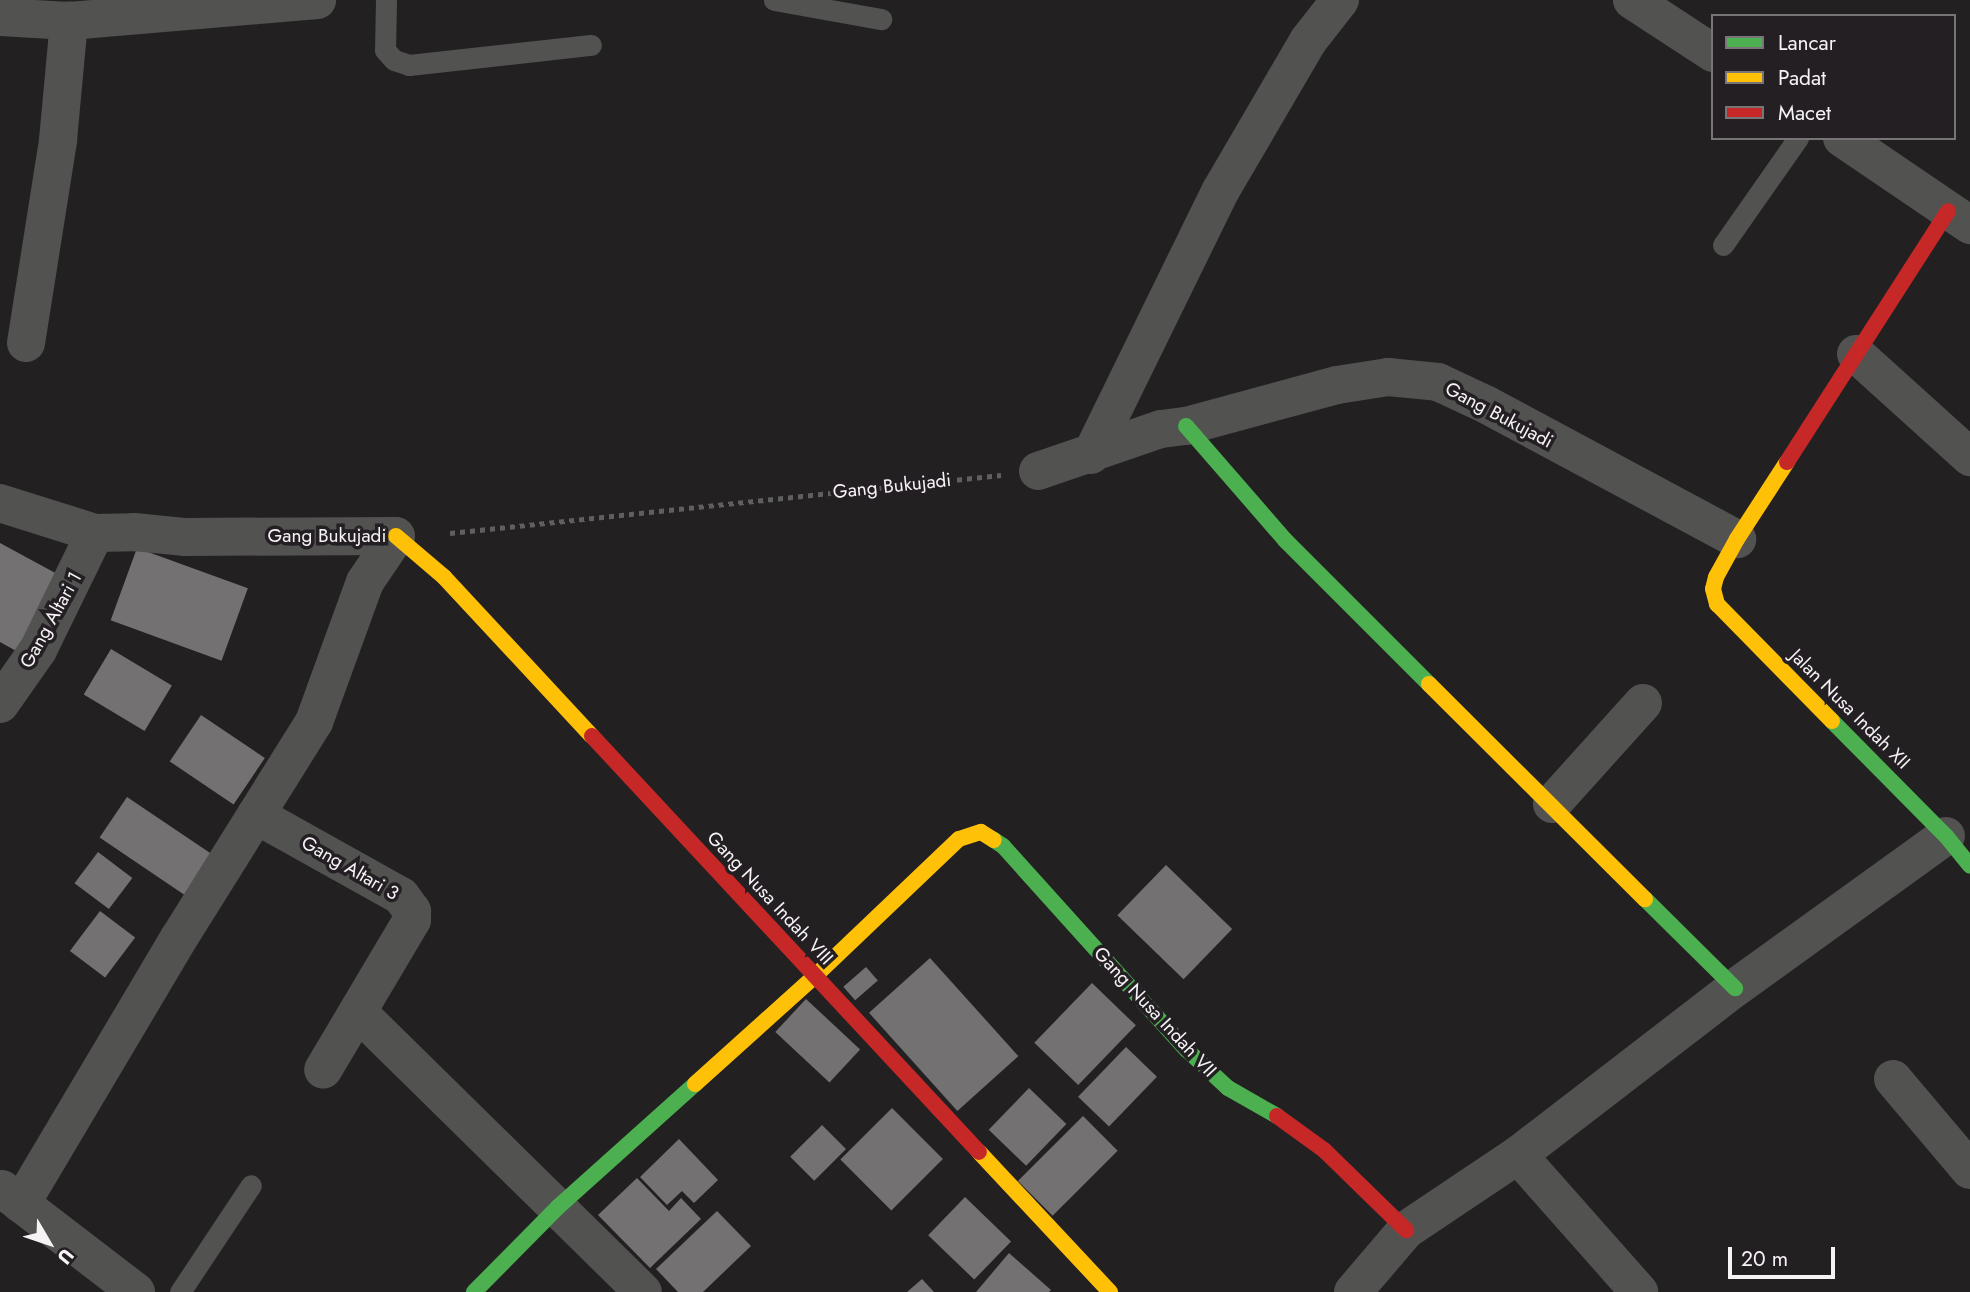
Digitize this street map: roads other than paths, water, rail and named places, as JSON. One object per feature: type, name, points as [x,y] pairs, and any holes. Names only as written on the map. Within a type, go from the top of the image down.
[{"type":"street","points":[[0,17],[69,21],[317,0]]},
{"type":"street","points":[[1091,455],[1221,190],[1308,41],[1340,0]]},
{"type":"street","points":[[1632,0],[1711,52]]},
{"type":"street","points":[[26,343],[58,140],[69,21]]},
{"type":"street","points":[[1737,539],[1856,354],[1959,218],[1845,140]]},
{"type":"street","points":[[1856,354],[1970,457]]},
{"type":"street","name":"Gang Bukujadi","points":[[1038,471],[1161,429],[1186,426],[1337,385],[1388,377],[1438,382],[1487,405],[1553,443],[1737,539]]},
{"type":"street","points":[[1186,426],[1285,540],[1735,988]]},
{"type":"street","name":"Gang Bukujadi","points":[[0,503],[95,533],[135,532],[184,537],[396,536]]},
{"type":"street","name":"Gang Altari 1","points":[[0,704],[38,650],[95,533]]},
{"type":"street","points":[[136,1292],[10,1196],[314,722],[365,582],[396,536]]},
{"type":"street","name":"Gang Nusa Indah VIII","points":[[396,536],[444,576],[814,978],[1110,1292]]},
{"type":"street","name":"Jalan Nusa Indah XII","points":[[1737,539],[1716,577],[1713,589],[1717,604],[1946,836],[1970,866]]},
{"type":"street","points":[[1552,804],[1643,703]]},
{"type":"street","name":"Gang Altari 3","points":[[256,814],[401,896],[408,903],[412,920],[323,1070]]},
{"type":"street","name":"Gang Nusa Indah VII","points":[[814,978],[958,839],[981,832],[1003,846],[1187,1050],[1228,1088],[1280,1118],[1324,1150],[1406,1230]]},
{"type":"street","points":[[1353,1292],[1406,1230],[1518,1155],[1735,988],[1946,836]]},
{"type":"street","points":[[474,1292],[558,1208],[814,978]]},
{"type":"street","points":[[359,1013],[643,1292]]},
{"type":"street","points":[[1893,1079],[1970,1170]]},
{"type":"street","points":[[1518,1155],[1639,1292]]},
{"type":"lane","points":[[386,0],[385,50],[394,60],[409,65],[591,45]]},
{"type":"lane","points":[[774,0],[881,19]]},
{"type":"lane","points":[[1723,245],[1797,140]]},
{"type":"lane","points":[[180,1292],[251,1185]]}]
